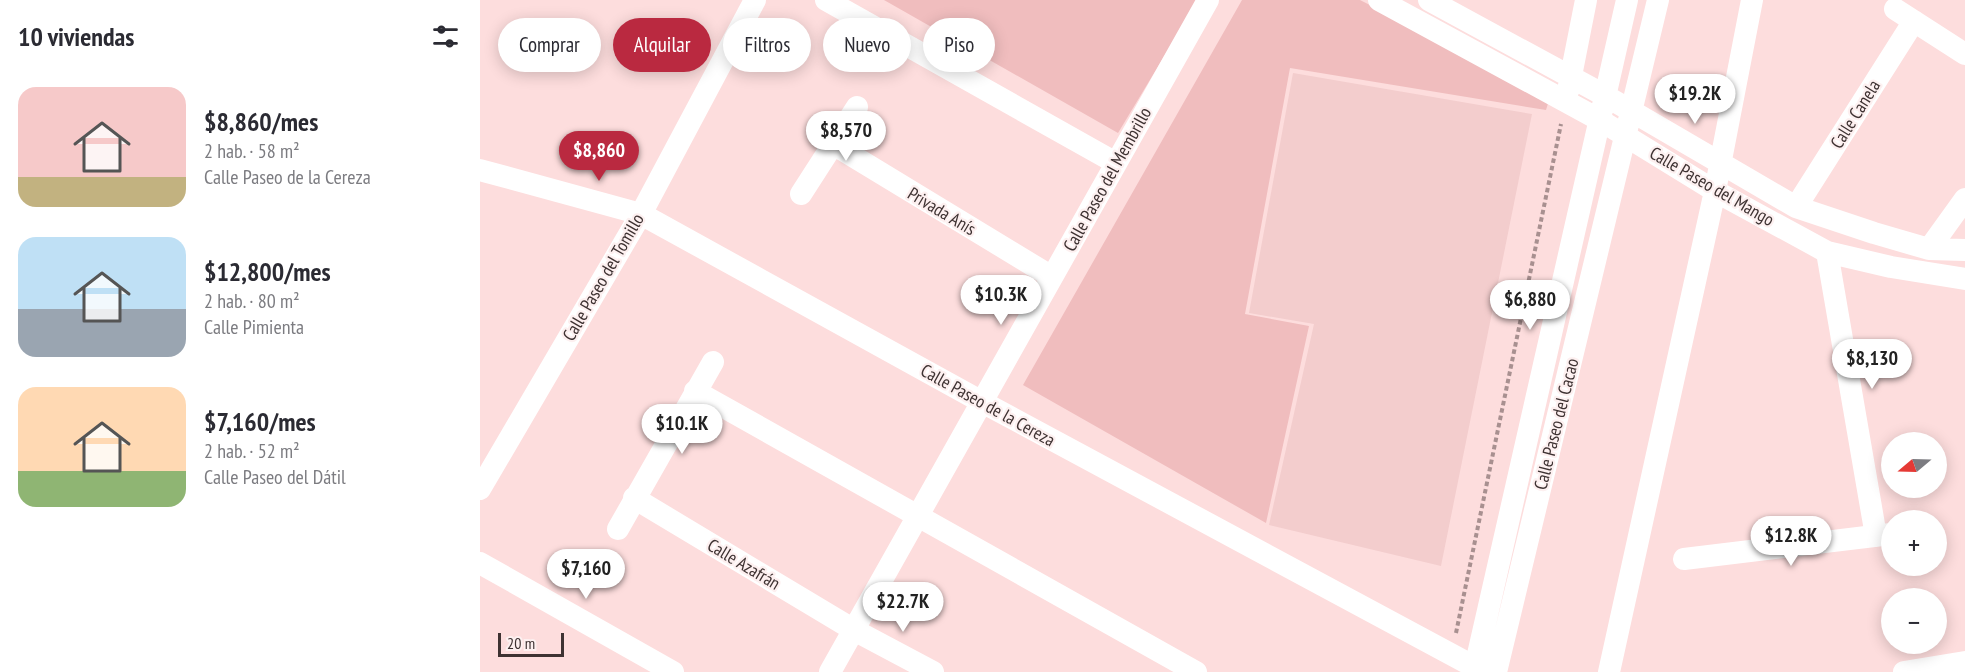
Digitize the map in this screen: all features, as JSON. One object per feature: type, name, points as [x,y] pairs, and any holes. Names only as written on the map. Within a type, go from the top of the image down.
[{"type":"street","name":"Calle Paseo del Tomillo","points":[[480,489],[640,214],[755,0]]},
{"type":"street","points":[[826,0],[1116,164]]},
{"type":"street","name":"Calle Paseo del Membrillo","points":[[830,672],[1208,0]]},
{"type":"street","name":"Calle Paseo del Mango","points":[[1379,0],[1599,119],[1715,191],[1827,252],[1891,267],[1965,279]]},
{"type":"street","name":"Calle Paseo del Mango","points":[[1429,0],[1632,110],[1796,207],[1929,249],[1965,250]]},
{"type":"street","points":[[1566,101],[1586,0]]},
{"type":"street","name":"Calle Paseo del Cacao","points":[[1482,671],[1604,95],[1627,0]]},
{"type":"street","name":"Calle Paseo del Cacao","points":[[1482,671],[1626,136],[1658,0]]},
{"type":"street","points":[[1609,672],[1715,191],[1752,0]]},
{"type":"street","points":[[1894,9],[1965,54]]},
{"type":"street","name":"Calle Canela","points":[[1796,207],[1914,21]]},
{"type":"street","points":[[801,194],[857,107]]},
{"type":"street","name":"Privada Anís","points":[[833,144],[1052,277]]},
{"type":"street","name":"Calle Paseo de la Cereza","points":[[480,170],[640,214],[982,402],[1482,671]]},
{"type":"street","points":[[1929,249],[1965,199]]},
{"type":"street","points":[[1827,252],[1881,520]]},
{"type":"street","points":[[618,529],[713,362]]},
{"type":"street","points":[[695,391],[1196,672]]},
{"type":"street","name":"Calle Azafrán","points":[[634,498],[854,630],[933,672]]},
{"type":"street","points":[[1684,559],[1881,535]]},
{"type":"street","points":[[480,563],[673,672]]},
{"type":"street","points":[[1904,672],[1965,662]]},
{"type":"path","points":[[1452,655],[1566,101]]},
{"type":"shaded area","points":[[884,0],[1198,0],[1118,133],[995,63],[995,18],[923,18],[923,22]]},
{"type":"shaded area","points":[[1242,0],[1360,0],[1550,97],[1546,110],[1290,68],[1245,314],[1309,326],[1266,523],[1023,385]]},
{"type":"shaded area","points":[[1293,73],[1532,114],[1441,566],[1269,525],[1314,324],[1249,313]]}]
